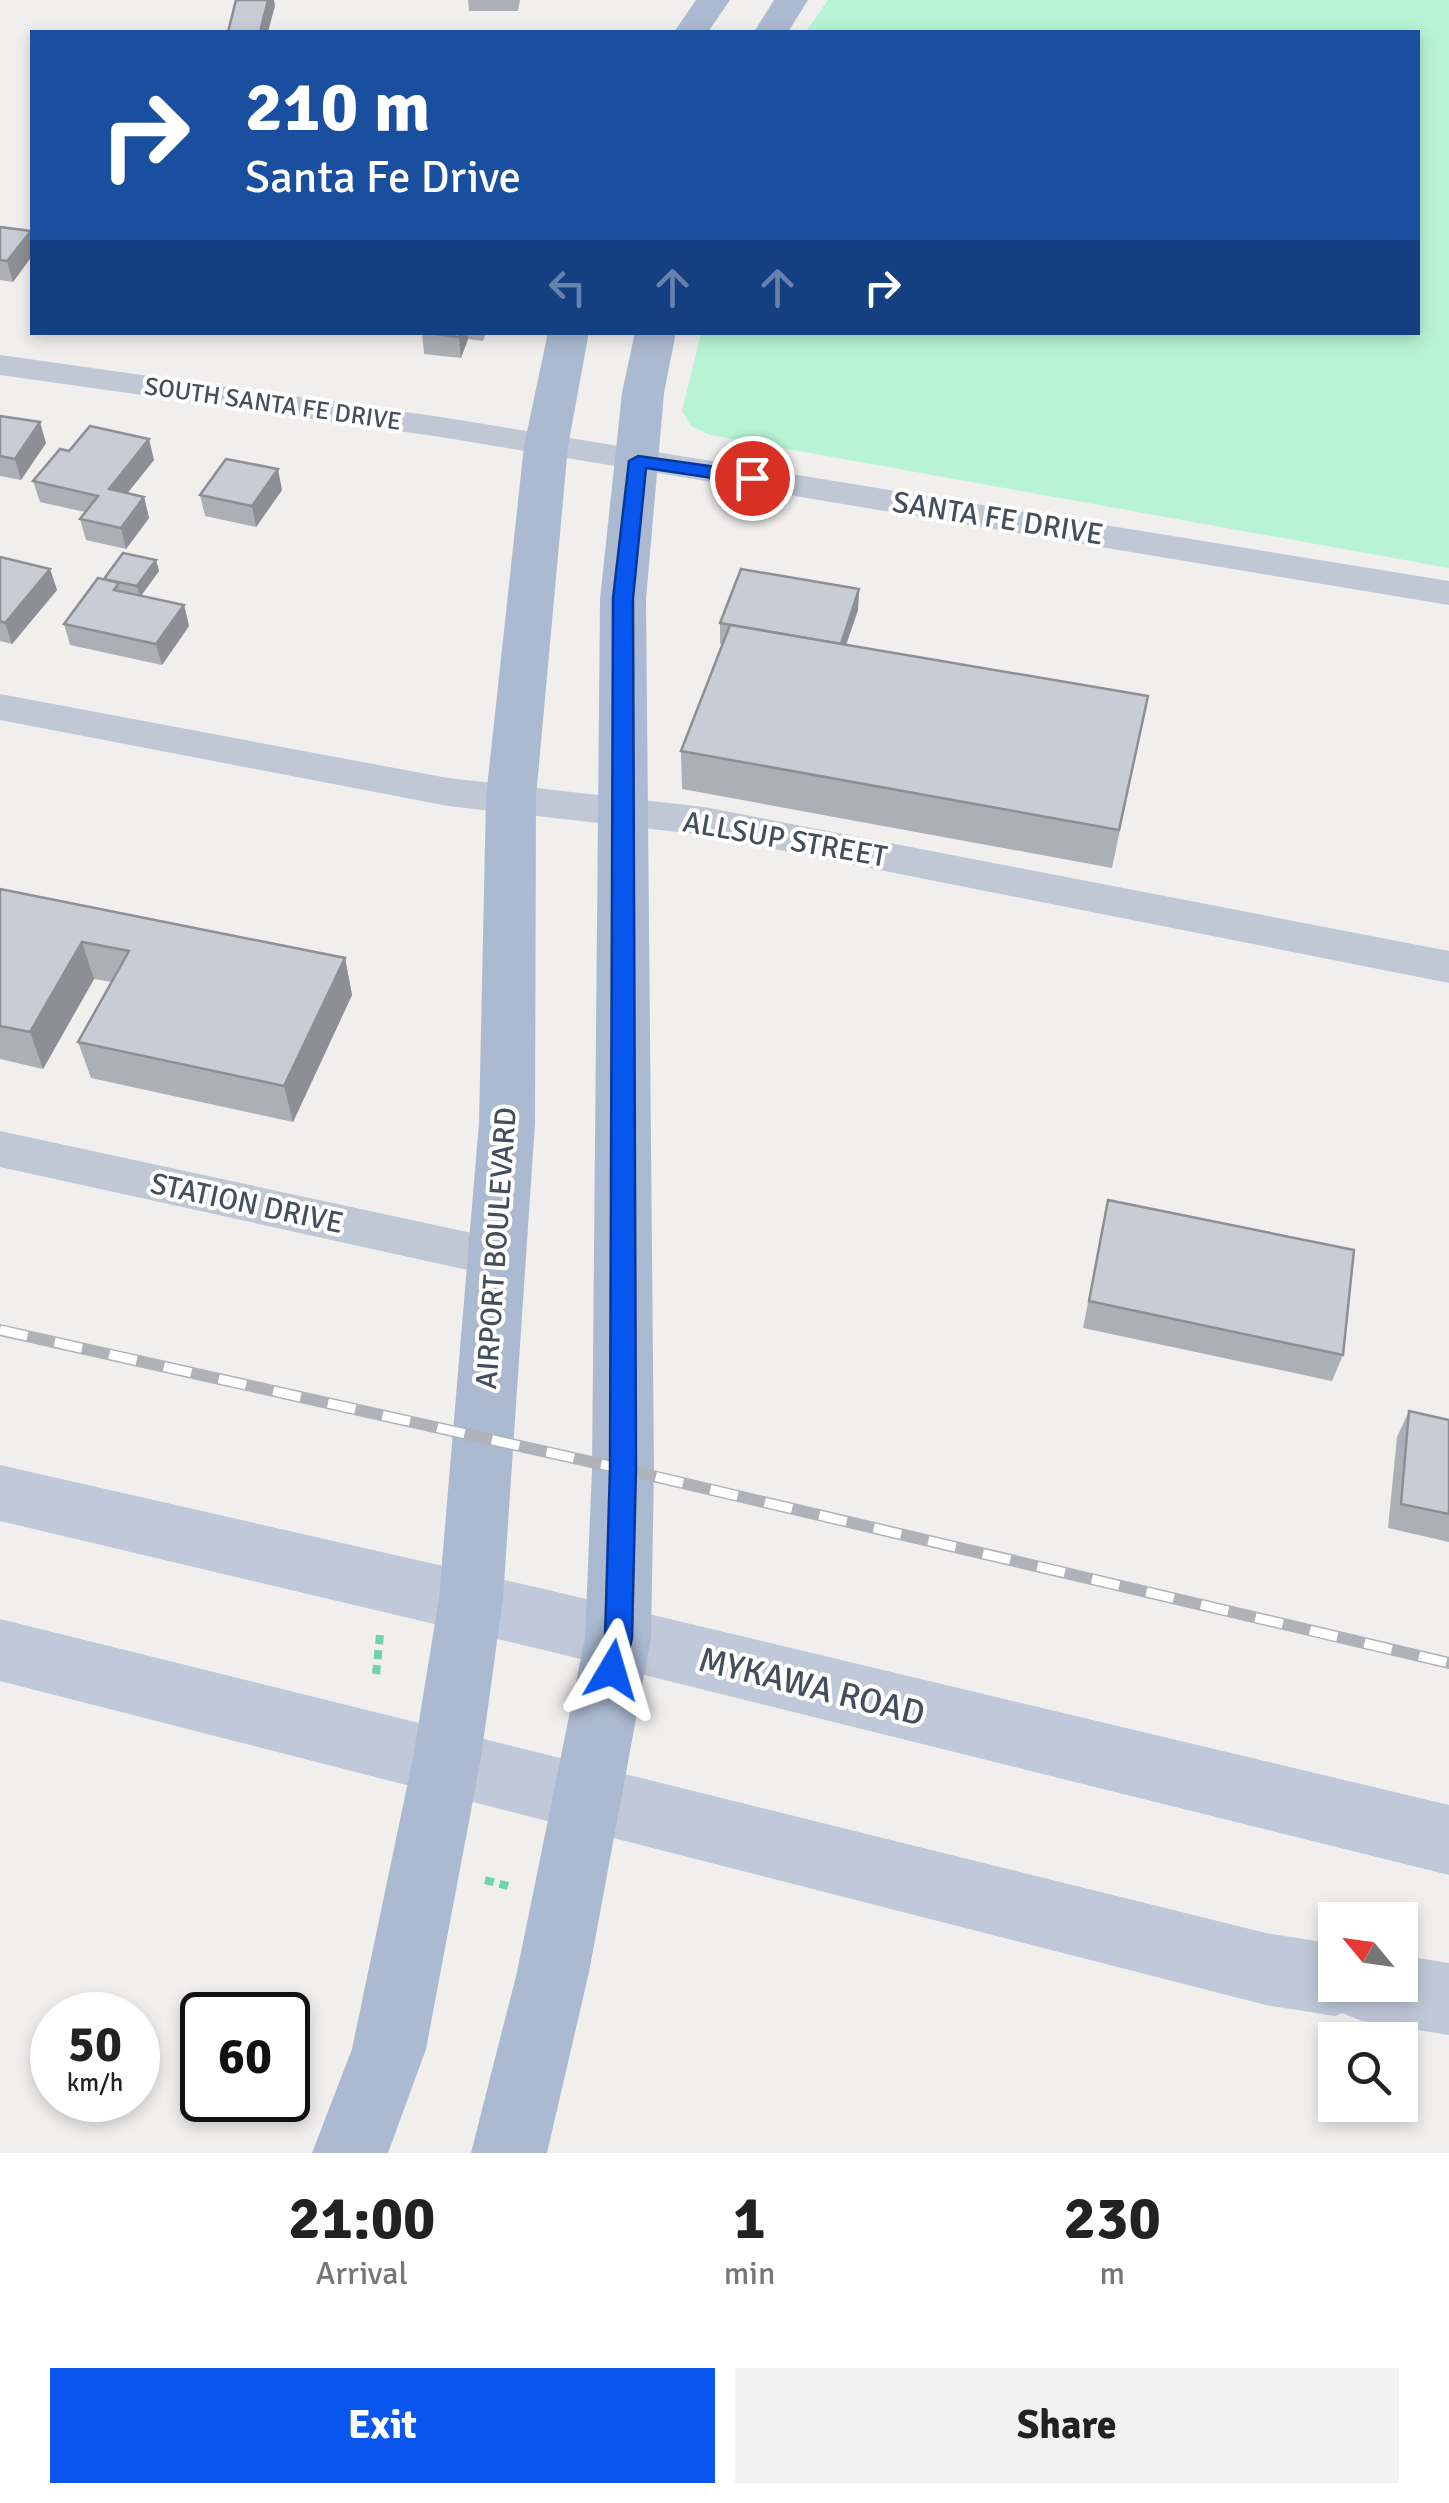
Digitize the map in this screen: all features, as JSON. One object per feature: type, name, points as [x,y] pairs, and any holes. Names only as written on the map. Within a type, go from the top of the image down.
[{"type":"main road","points":[[691,30],[713,0]]},
{"type":"main road","points":[[771,30],[792,0]]},
{"type":"main road","name":"AIRPORT BOULEVARD","points":[[350,2153],[389,2049],[446,1758],[470,1598],[506,1123],[512,798],[546,446],[567,335]]},
{"type":"main road","points":[[508,2153],[526,2098],[590,1797],[618,1638],[623,1468],[623,598],[643,392],[655,335]]},
{"type":"main road","name":"MYKAWA ROAD","points":[[0,1493],[470,1598],[618,1638],[1449,1840]]},
{"type":"main road","points":[[0,1650],[446,1758],[758,1844],[1266,1969],[1318,1977]]},
{"type":"main road","points":[[1418,1994],[1449,1999]]},
{"type":"street","name":"SOUTH SANTA FE DRIVE","points":[[0,365],[441,427],[546,446]]},
{"type":"street","name":"SANTA FE DRIVE","points":[[546,446],[1449,593]]},
{"type":"street","name":"ALLSUP STREET","points":[[0,707],[448,792],[704,821],[1449,968]]},
{"type":"street","name":"STATION DRIVE","points":[[0,1150],[495,1257]]},
{"type":"path","points":[[376,1674],[380,1635]]},
{"type":"path","points":[[476,1878],[508,1886]]},
{"type":"green space","points":[[828,0],[1449,0],[1449,568],[710,435],[691,426],[682,411],[701,335],[1420,335],[1420,30],[807,30]]},
{"type":"building","points":[[236,0],[268,0],[260,30],[228,30]]},
{"type":"building","points":[[0,227],[30,231],[7,261],[0,260]]},
{"type":"building","points":[[0,416],[40,422],[15,459],[0,456]]},
{"type":"building","points":[[90,426],[149,439],[109,489],[144,497],[121,528],[80,519],[98,496],[33,481],[60,449],[69,451]]},
{"type":"building","points":[[226,459],[278,469],[252,506],[200,495]]},
{"type":"building","points":[[123,553],[156,560],[137,586],[104,579]]},
{"type":"building","points":[[0,557],[50,569],[5,623],[0,621]]},
{"type":"building","points":[[741,569],[859,589],[841,644],[720,623]]},
{"type":"building","points":[[98,578],[119,583],[114,590],[184,605],[156,644],[64,624]]},
{"type":"building","points":[[730,625],[1148,696],[1119,830],[681,751]]},
{"type":"building","points":[[0,889],[345,958],[284,1086],[78,1042],[129,951],[82,942],[30,1032],[0,1026]]},
{"type":"building","points":[[1108,1200],[1354,1250],[1343,1355],[1089,1301]]},
{"type":"building","points":[[1409,1411],[1449,1420],[1449,1514],[1401,1504]]},
{"type":"railway","points":[[0,1330],[623,1469],[1449,1663]]},
{"type":"route","points":[[612,1670],[618,1638],[623,1468],[623,598],[638,461],[752,478]]}]
